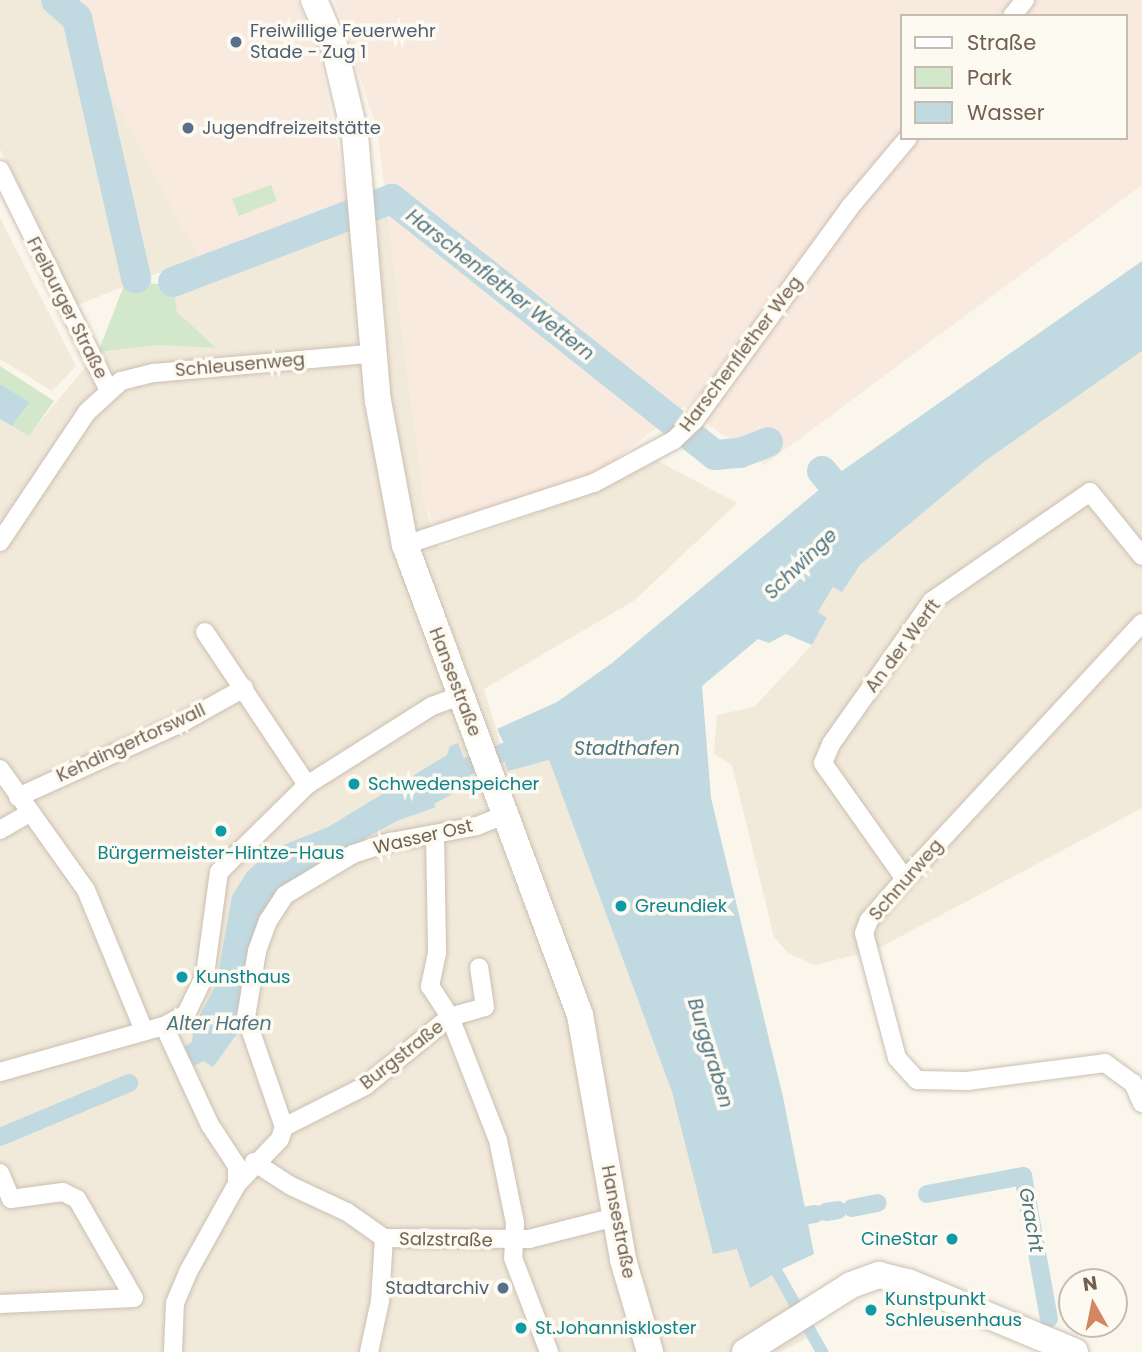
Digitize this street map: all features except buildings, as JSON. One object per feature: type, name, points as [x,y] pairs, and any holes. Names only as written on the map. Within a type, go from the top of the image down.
[{"type":"main road","name":"Hansestraße","points":[[314,0],[346,91],[361,195],[378,401],[405,545],[580,1015],[615,1217],[650,1352]]},
{"type":"main road","points":[[745,1352],[867,1277],[908,1282],[1075,1352]]},
{"type":"street","points":[[1014,14],[1025,0]]},
{"type":"street","name":"Harschenflether Weg","points":[[405,545],[594,482],[674,440],[694,421],[850,207],[906,140]]},
{"type":"street","name":"Freiburger Straße","points":[[0,170],[108,389],[87,412],[0,542]]},
{"type":"street","name":"Schleusenweg","points":[[108,389],[154,373],[376,353]]},
{"type":"street","name":"An der Werft","points":[[905,879],[823,764],[831,744],[932,601],[1090,492],[1142,556]]},
{"type":"street","name":"Schnurweg","points":[[1142,623],[905,879],[869,920],[864,933],[882,1013],[904,1071],[929,1084],[1105,1063],[1133,1083],[1142,1103]]},
{"type":"street","points":[[205,632],[307,785]]},
{"type":"street","name":"Kehdingertorswall","points":[[18,797],[183,722],[244,688]]},
{"type":"street","points":[[0,1072],[164,1026],[186,1014],[201,989],[219,872],[307,785],[432,706],[460,696]]},
{"type":"street","points":[[0,769],[86,890],[144,1031]]},
{"type":"street","points":[[0,830],[29,813]]},
{"type":"street","name":"Wasser Ost","points":[[284,1127],[248,1033],[257,951],[268,921],[285,895],[353,854],[507,814]]},
{"type":"street","points":[[435,834],[438,953],[430,986],[450,1017],[498,1140],[514,1223],[513,1258],[549,1352]]},
{"type":"street","name":"Burgstraße","points":[[284,1127],[365,1086],[450,1017],[485,1007],[479,967]]},
{"type":"street","points":[[164,1026],[210,1125],[243,1171]]},
{"type":"street","points":[[173,1352],[173,1316],[181,1286],[243,1171],[280,1139],[284,1127]]},
{"type":"street","name":"Salzstraße","points":[[243,1171],[291,1186],[347,1212],[384,1238],[513,1241],[615,1217]]},
{"type":"street","points":[[0,1173],[11,1199],[63,1192],[77,1199],[134,1298],[0,1304]]},
{"type":"street","points":[[369,1352],[380,1301],[384,1238]]},
{"type":"shaded area","points":[[0,0],[61,0],[199,257],[77,305],[0,149]]},
{"type":"shaded area","points":[[61,0],[297,0],[318,48],[348,200],[199,257]]},
{"type":"shaded area","points":[[335,0],[1142,0],[1142,185],[764,465],[684,406],[601,471],[435,529],[424,502],[377,129]]},
{"type":"shaded area","points":[[386,201],[424,502],[439,548],[600,490],[654,459],[737,503],[635,600],[484,689],[508,770],[549,760],[672,1092],[713,1253],[737,1249],[772,1275],[807,1338],[781,1352],[0,1352],[0,419],[29,435],[98,352],[158,345],[214,348],[177,312],[174,287]]},
{"type":"shaded area","points":[[0,218],[76,366],[52,391],[0,359]]},
{"type":"shaded area","points":[[1142,351],[1142,808],[875,950],[815,965],[788,953],[774,937],[732,765],[714,754],[717,715],[754,707],[812,645],[827,619],[818,612],[833,587],[842,591],[860,565],[985,461]]},
{"type":"green space","points":[[271,185],[277,201],[239,216],[232,199]]},
{"type":"green space","points":[[130,270],[132,280],[174,287],[177,312],[216,348],[158,345],[98,352]]},
{"type":"green space","points":[[0,366],[54,401],[29,436],[12,426],[30,402],[0,384]]},
{"type":"water","name":"Stadthafen","points":[[1142,261],[1142,351],[985,461],[860,565],[842,592],[833,587],[818,612],[827,618],[812,645],[786,634],[769,643],[758,639],[702,686],[711,798],[783,1097],[814,1254],[782,1269],[829,1352],[815,1352],[772,1275],[750,1288],[737,1249],[713,1254],[672,1092],[549,760],[508,771],[504,759],[510,756],[497,729],[557,702],[612,663],[839,473]]},
{"type":"water","points":[[0,384],[30,402],[12,426],[0,419]]},
{"type":"water","name":"Alter Hafen","points":[[458,743],[473,783],[434,804],[436,807],[397,821],[322,862],[288,885],[267,907],[246,957],[240,1030],[213,1067],[203,1061],[194,1066],[183,1048],[192,1042],[193,1028],[216,985],[232,896],[247,872],[269,851],[328,827],[447,755],[450,746]]},
{"type":"waterway","name":"Harschenflether Wettern","points":[[56,0],[77,18],[136,278]]},
{"type":"waterway","name":"Harschenflether Wettern","points":[[173,282],[392,199],[715,455],[740,453],[768,442]]},
{"type":"waterway","name":"Harschenflether Wettern","points":[[822,471],[855,511]]},
{"type":"waterway","name":"Schwinge","points":[[446,775],[527,743]]},
{"type":"waterway","points":[[0,1137],[129,1083]]},
{"type":"waterway","name":"Gracht","points":[[927,1194],[1023,1176],[1049,1319]]},
{"type":"waterway","name":"Gracht","points":[[852,1208],[878,1203]]},
{"type":"waterway","name":"Gracht","points":[[826,1212],[838,1210]]},
{"type":"waterway","name":"Gracht","points":[[781,1220],[815,1214]]},
{"type":"place","name":"Freiwillige Feuerwehr Stade - Zug 1","points":[[236,42]]},
{"type":"place","name":"Jugendfreizeitstätte","points":[[188,128]]},
{"type":"place","name":"Schwedenspeicher","points":[[354,784]]},
{"type":"place","name":"Bürgermeister-Hintze-Haus","points":[[221,831]]},
{"type":"place","name":"Greundiek","points":[[621,906]]},
{"type":"place","name":"Kunsthaus","points":[[182,977]]},
{"type":"place","name":"CineStar","points":[[952,1239]]},
{"type":"place","name":"Stadtarchiv","points":[[503,1288]]},
{"type":"place","name":"Kunstpunkt Schleusenhaus","points":[[871,1310]]},
{"type":"place","name":"St.Johanniskloster","points":[[521,1328]]},
{"type":"water label","name":"Burggraben","points":[[710,1053]]}]
